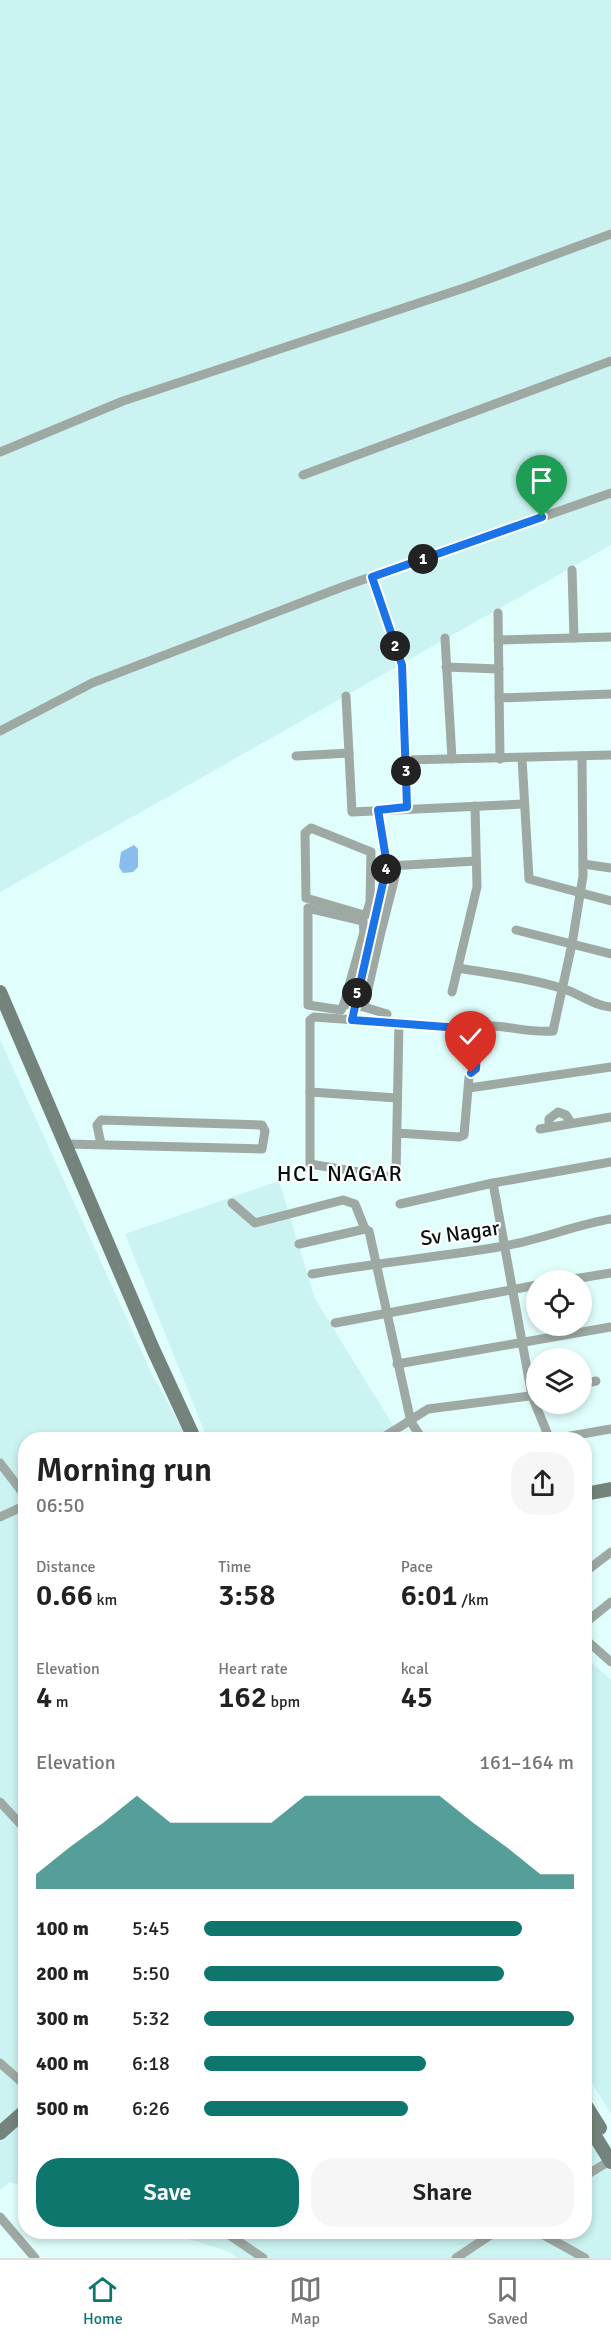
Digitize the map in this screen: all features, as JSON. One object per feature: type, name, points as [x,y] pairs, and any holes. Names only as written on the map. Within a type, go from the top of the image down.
[{"type":"street","points":[[0,452],[123,401],[467,287],[611,234]]},
{"type":"street","points":[[303,475],[611,361]]},
{"type":"street","points":[[0,731],[92,682],[372,577],[611,493]]},
{"type":"street","points":[[572,570],[574,638]]},
{"type":"street","points":[[372,577],[402,665],[407,807]]},
{"type":"street","points":[[498,613],[500,759]]},
{"type":"street","points":[[498,640],[611,637]]},
{"type":"street","points":[[445,638],[452,759]]},
{"type":"street","points":[[446,667],[499,669]]},
{"type":"street","points":[[499,698],[611,694]]},
{"type":"street","points":[[346,696],[352,812],[407,807],[524,804]]},
{"type":"street","points":[[296,756],[349,753]]},
{"type":"street","points":[[405,760],[611,755]]},
{"type":"street","points":[[492,1026],[516,1027],[533,1033],[553,1031],[572,944],[580,894],[583,864],[582,756]]},
{"type":"street","points":[[522,758],[529,879],[611,901]]},
{"type":"street","points":[[452,992],[477,887],[475,806]]},
{"type":"street","points":[[352,1020],[359,1006],[371,936],[374,904],[371,852],[311,828],[304,833],[306,898],[366,915],[374,904],[387,865],[378,810]]},
{"type":"street","points":[[387,865],[476,861]]},
{"type":"street","points":[[583,864],[611,868]]},
{"type":"street","points":[[371,936],[363,921],[308,908],[308,1005],[341,1010],[344,1004],[371,936],[394,877]]},
{"type":"street","points":[[516,930],[611,954]]},
{"type":"street","points":[[458,968],[563,989],[587,997],[600,1006],[611,1007]]},
{"type":"street","points":[[0,992],[153,1349],[191,1432]]},
{"type":"street","points":[[344,1004],[387,1014]]},
{"type":"street","points":[[397,1133],[463,1136],[466,1130],[469,1077],[476,1069],[478,1034],[474,1029],[399,1022],[314,1017],[310,1020],[310,1164],[394,1176],[399,1022]]},
{"type":"street","points":[[469,1088],[611,1067]]},
{"type":"street","points":[[310,1092],[398,1098]]},
{"type":"street","points":[[544,1128],[611,1117]]},
{"type":"street","points":[[67,1144],[262,1149],[265,1131],[262,1125],[101,1120],[97,1125],[101,1144]]},
{"type":"street","points":[[400,1204],[493,1183],[611,1162]]},
{"type":"street","points":[[493,1183],[526,1359]]},
{"type":"street","points":[[232,1203],[255,1223],[343,1200],[355,1204],[365,1229],[370,1234],[378,1262],[397,1364],[411,1422],[418,1432]]},
{"type":"street","name":"Sv Nagar","points":[[312,1275],[378,1262],[506,1246],[573,1226],[611,1219]]},
{"type":"street","points":[[299,1244],[365,1229]]},
{"type":"street","points":[[592,1276],[611,1273]]},
{"type":"street","points":[[335,1323],[526,1287]]},
{"type":"street","points":[[397,1364],[611,1327]]},
{"type":"street","points":[[592,1382],[596,1381]]},
{"type":"street","points":[[397,1432],[428,1409],[526,1396]]},
{"type":"street","points":[[541,1414],[547,1432]]},
{"type":"street","points":[[592,1432],[611,1429]]},
{"type":"street","points":[[0,1463],[18,1487]]},
{"type":"street","points":[[592,1493],[611,1489]]},
{"type":"street","points":[[0,1517],[18,1509]]},
{"type":"street","points":[[592,1567],[611,1552]]},
{"type":"street","points":[[592,1617],[611,1602]]},
{"type":"street","points":[[592,1645],[611,1662]]},
{"type":"street","points":[[0,1802],[18,1821]]},
{"type":"street","points":[[0,2063],[18,2079]]},
{"type":"street","points":[[592,2115],[611,2145]]},
{"type":"street","points":[[0,2133],[18,2117]]},
{"type":"street","points":[[592,2131],[611,2161],[592,2172]]},
{"type":"street","points":[[0,2217],[18,2239]]},
{"type":"street","points":[[18,2239],[34,2258]]},
{"type":"street","points":[[235,2239],[263,2258]]},
{"type":"street","points":[[456,2258],[484,2239]]},
{"type":"street","points":[[551,2239],[585,2258]]},
{"type":"shaded area","points":[[0,0],[611,0],[611,545],[0,892]]},
{"type":"shaded area","points":[[0,1040],[150,1370],[184,1432],[18,1432],[18,2184],[10,2182],[0,2190]]},
{"type":"shaded area","points":[[279,1181],[315,1299],[397,1432],[205,1432],[125,1234]]},
{"type":"shaded area","points":[[592,1663],[611,1680],[611,2114],[592,2083]]},
{"type":"shaded area","points":[[592,2135],[611,2166],[611,2258],[238,2258],[227,2251],[188,2239],[592,2239]]},
{"type":"water","points":[[134,845],[138,849],[138,867],[133,872],[123,873],[119,867],[121,852]]},
{"type":"district","name":"HCL NAGAR","points":[[340,1173]]},
{"type":"route","points":[[471,1073],[476,1069],[478,1034],[474,1029],[352,1020],[387,865],[378,810],[407,807],[402,665],[372,577],[542,517]]}]
